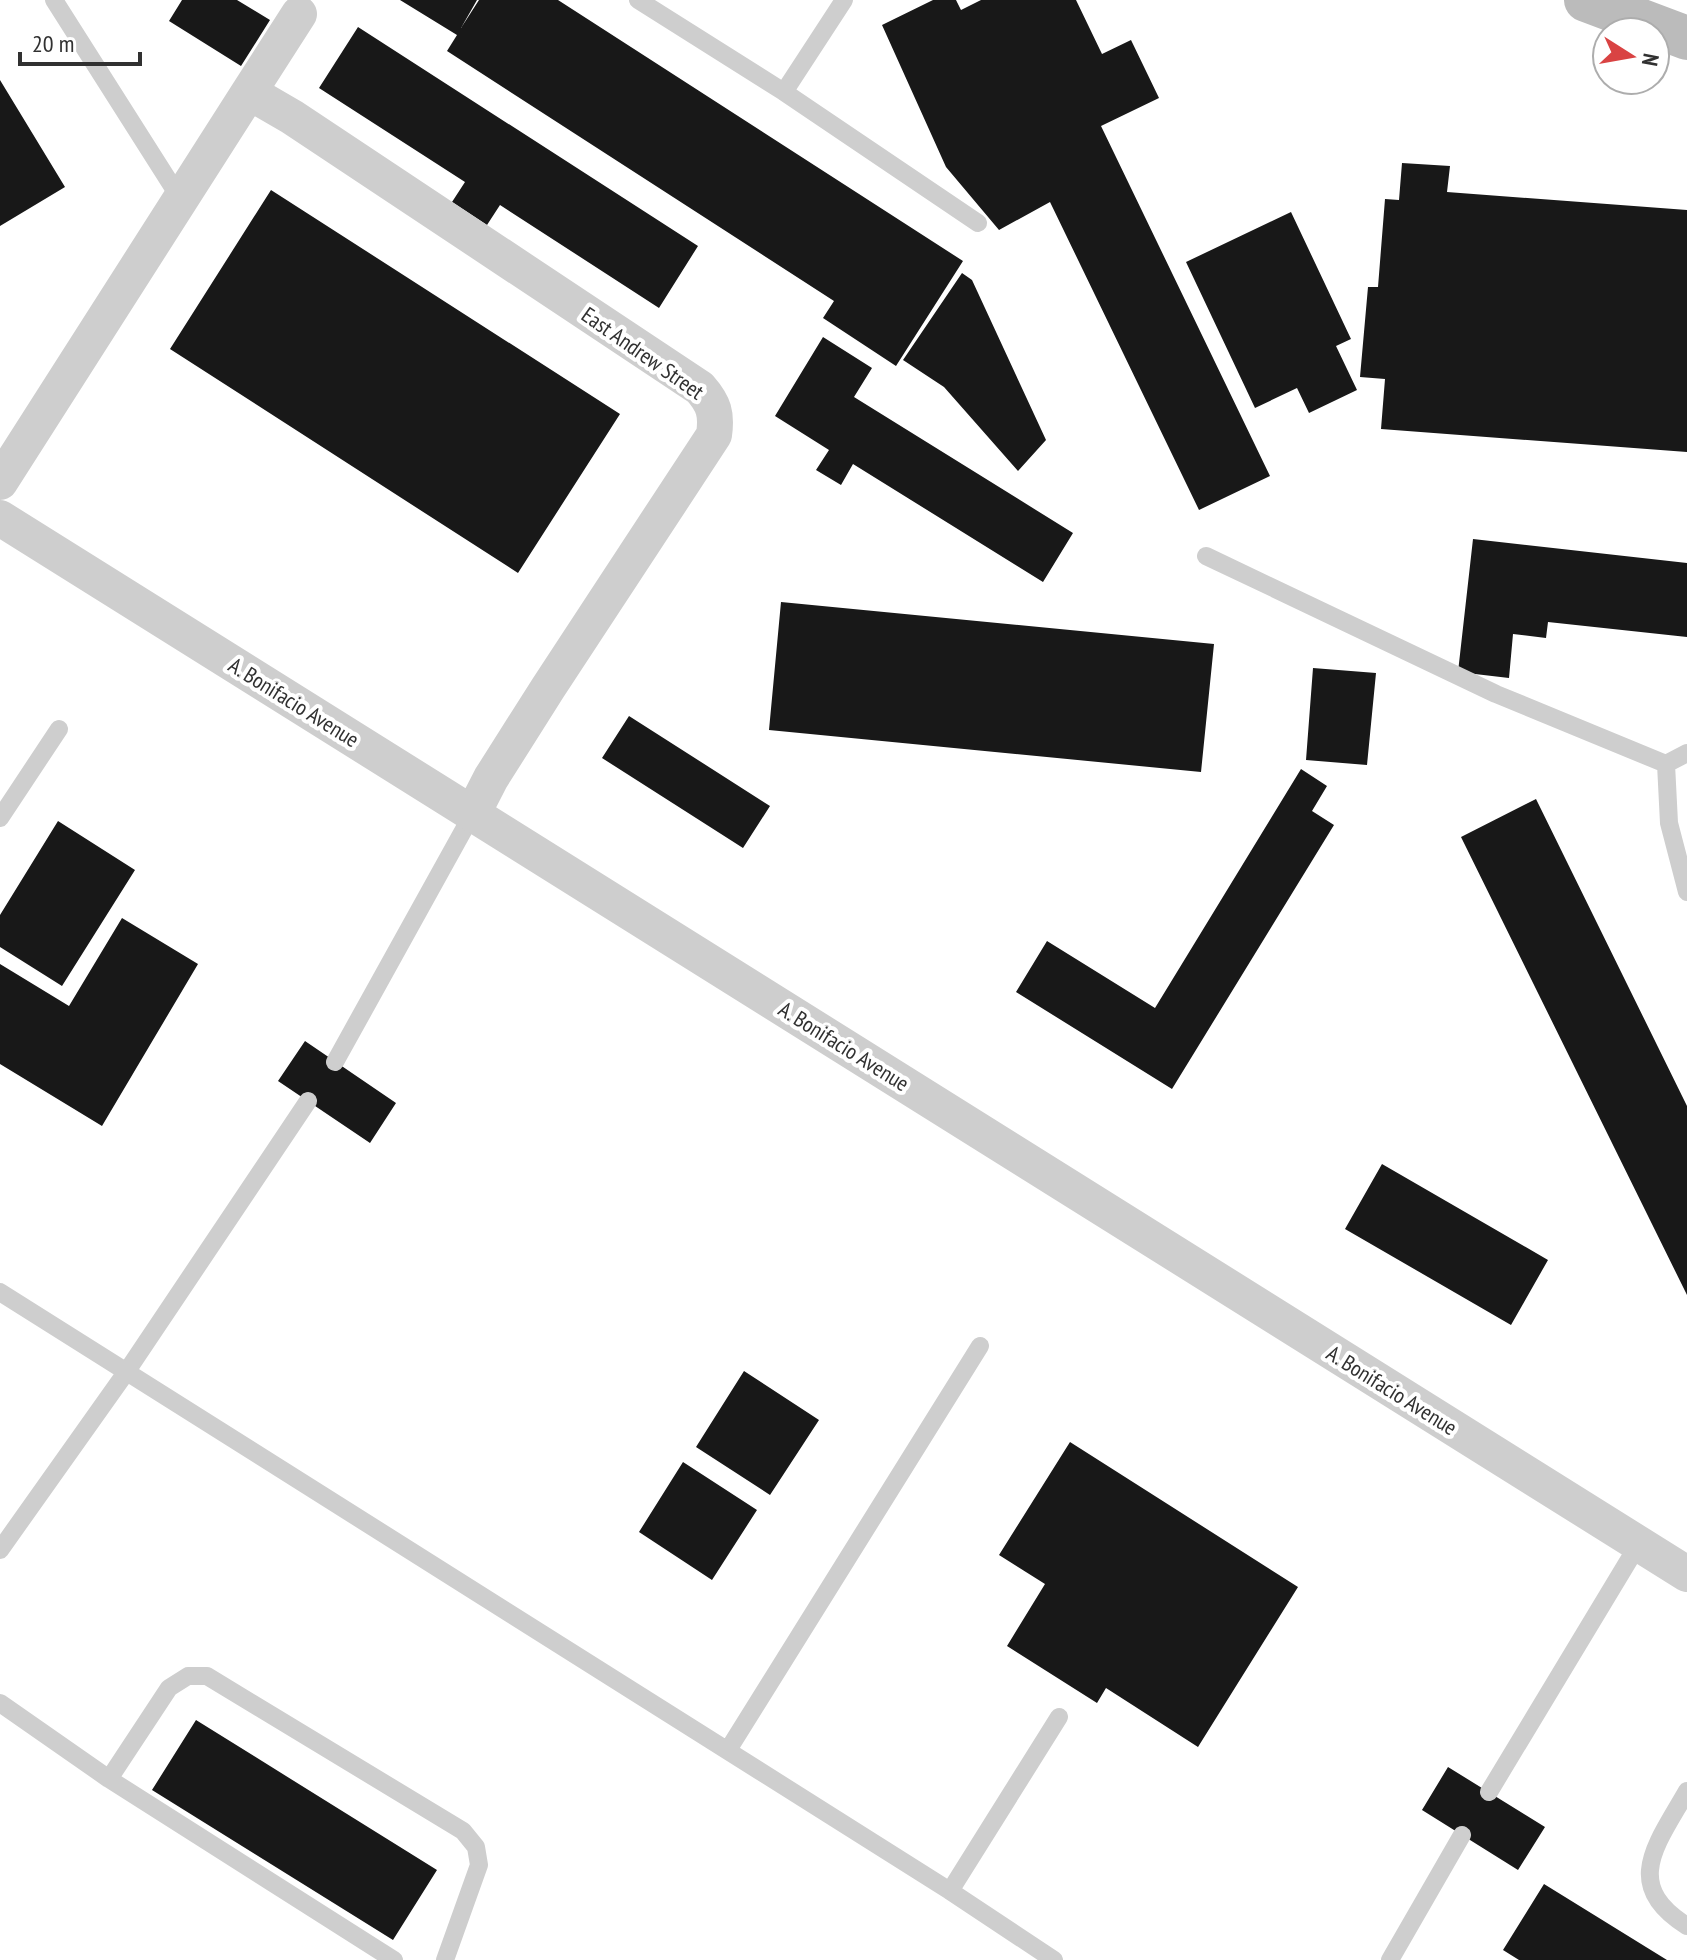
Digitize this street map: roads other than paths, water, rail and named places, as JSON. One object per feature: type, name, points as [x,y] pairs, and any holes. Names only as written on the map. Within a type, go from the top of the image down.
[{"type":"main road","points":[[1586,0],[1687,38]]},
{"type":"street","points":[[0,482],[299,14]]},
{"type":"street","name":"East Andrew Street","points":[[249,92],[292,117],[700,388],[713,403],[717,417],[714,435],[508,752],[473,813]]},
{"type":"street","name":"A. Bonifacio Avenue","points":[[0,518],[1687,1574]]},
{"type":"lane","points":[[54,0],[181,200]]},
{"type":"lane","points":[[638,0],[784,92],[978,223]]},
{"type":"lane","points":[[784,92],[844,0]]},
{"type":"lane","points":[[1206,556],[1496,694],[1666,764]]},
{"type":"lane","points":[[0,818],[59,729]]},
{"type":"lane","points":[[1666,764],[1687,753]]},
{"type":"lane","points":[[1666,764],[1669,823],[1687,892]]},
{"type":"lane","points":[[335,1062],[473,813]]},
{"type":"lane","points":[[0,1550],[127,1371],[308,1101]]},
{"type":"lane","points":[[0,1292],[950,1891],[1042,1957]]},
{"type":"lane","points":[[728,1750],[980,1346]]},
{"type":"lane","points":[[1489,1792],[1638,1545]]},
{"type":"lane","points":[[109,1779],[169,1688],[188,1676],[207,1676],[463,1831],[476,1847],[479,1865],[445,1960]]},
{"type":"lane","points":[[0,1703],[109,1779],[394,1960]]},
{"type":"lane","points":[[950,1891],[1059,1717]]},
{"type":"lane","points":[[1687,1791],[1652,1858],[1649,1881],[1656,1901],[1687,1926]]},
{"type":"lane","points":[[1390,1960],[1462,1835]]}]
